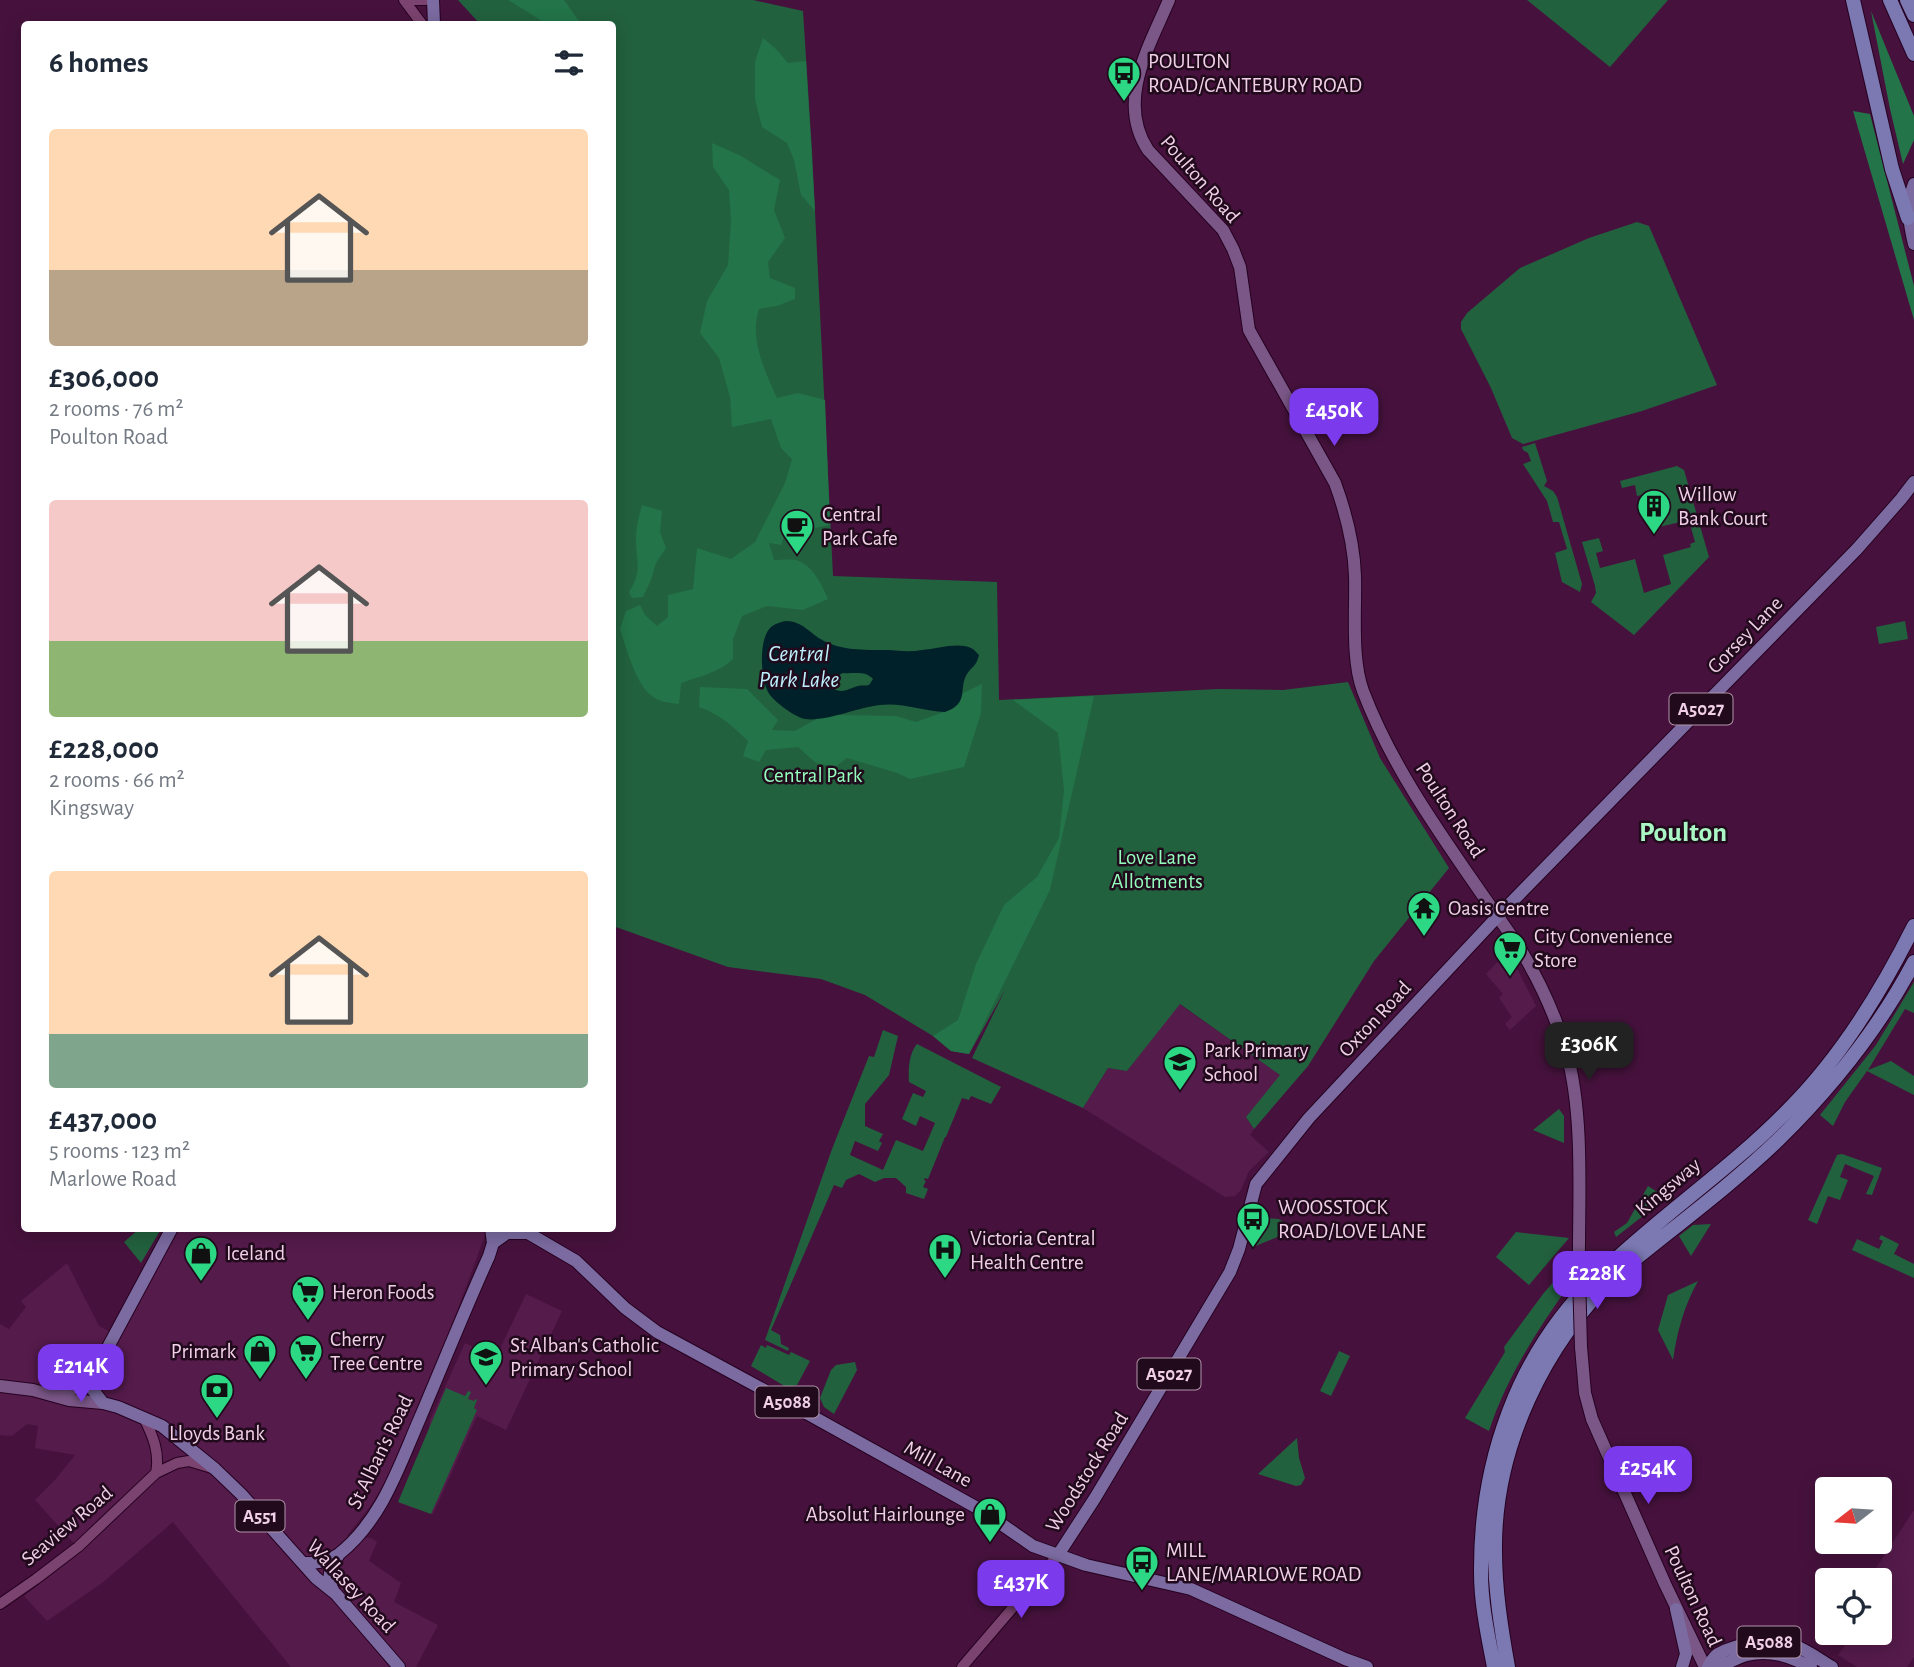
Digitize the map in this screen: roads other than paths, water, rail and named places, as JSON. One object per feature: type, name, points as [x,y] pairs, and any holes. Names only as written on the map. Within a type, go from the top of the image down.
[{"type":"highway","points":[[1853,0],[1892,169],[1908,218]]},
{"type":"highway","points":[[1890,0],[1914,54]]},
{"type":"highway","points":[[1907,0],[1914,15]]},
{"type":"highway","name":"Kingsway","points":[[1494,1667],[1481,1575],[1482,1519],[1498,1441],[1523,1376],[1542,1344],[1596,1277],[1737,1158],[1791,1108],[1858,1024],[1914,926]]},
{"type":"highway","name":"Kingsway","points":[[1508,1667],[1496,1588],[1497,1513],[1503,1475],[1513,1441],[1526,1404],[1550,1358],[1562,1338],[1608,1283],[1776,1142],[1814,1104],[1866,1039],[1899,991],[1914,962]]},
{"type":"main road","points":[[433,0],[434,21]]},
{"type":"main road","name":"Poulton Road","points":[[1169,0],[1138,77],[1134,101],[1135,121],[1140,138],[1223,230],[1233,249],[1240,267],[1248,330],[1335,483],[1343,506],[1355,572],[1356,643],[1359,679],[1364,694],[1416,796],[1523,953],[1537,980],[1566,1053],[1574,1093],[1577,1140],[1581,1347],[1585,1393],[1592,1419],[1676,1609],[1707,1667]]},
{"type":"main road","points":[[1914,184],[1908,218],[1914,244]]},
{"type":"main road","name":"Gorsey Lane","points":[[1498,916],[1848,558],[1914,482]]},
{"type":"main road","name":"Gorsey Lane","points":[[1901,499],[1914,490]]},
{"type":"main road","name":"Oxton Road","points":[[1256,1184],[1309,1118],[1498,916]]},
{"type":"main road","name":"Woodstock Road","points":[[1058,1555],[1230,1272],[1239,1249],[1256,1184]]},
{"type":"main road","points":[[103,1403],[93,1390],[91,1380],[170,1232]]},
{"type":"main road","points":[[492,1232],[493,1243],[507,1233],[516,1232]]},
{"type":"main road","name":"Mill Lane","points":[[527,1232],[576,1261],[625,1308],[657,1332],[981,1510],[1032,1546],[1086,1565],[1191,1589],[1367,1667]]},
{"type":"main road","name":"St Alban's Road","points":[[339,1554],[373,1517],[385,1495],[493,1243]]},
{"type":"main road","points":[[51,1394],[67,1392],[81,1386],[93,1375]]},
{"type":"main road","points":[[0,1386],[51,1394],[69,1401],[103,1403]]},
{"type":"main road","name":"Wallasey Road","points":[[103,1403],[162,1426],[215,1469],[316,1578],[336,1594],[399,1667]]},
{"type":"main road","points":[[303,1563],[330,1560],[339,1554]]},
{"type":"main road","points":[[336,1594],[328,1578],[339,1554]]},
{"type":"main road","points":[[1676,1609],[1686,1654],[1682,1667]]},
{"type":"main road","name":"A5088","points":[[1707,1667],[1715,1655],[1760,1642],[1797,1646],[1832,1667]]},
{"type":"main road","name":"A5088","points":[[1716,1667],[1748,1655],[1765,1653],[1781,1654],[1811,1667]]},
{"type":"street","points":[[407,0],[426,0]]},
{"type":"street","points":[[407,0],[420,21]]},
{"type":"street","points":[[144,1418],[155,1443],[158,1463],[156,1473]]},
{"type":"street","name":"Seaview Road","points":[[0,1604],[78,1547],[156,1473],[188,1461],[215,1469]]},
{"type":"street","points":[[962,1667],[1058,1555]]},
{"type":"water","name":"Central Park Lake","points":[[784,621],[802,625],[824,641],[847,648],[910,651],[965,646],[979,655],[964,680],[961,700],[945,712],[888,704],[805,719],[791,713],[777,702],[770,695],[764,680],[764,641],[771,627]],"holes":[[[843,673],[863,673],[873,679],[869,685],[844,691],[834,689],[833,678]]]},
{"type":"place","name":"POULTON ROAD/CANTEBURY ROAD","points":[[1124,103]]},
{"type":"place","name":"Willow Bank Court","points":[[1654,536]]},
{"type":"place","name":"Central Park Cafe","points":[[797,556]]},
{"type":"place","name":"Oasis Centre","points":[[1424,938]]},
{"type":"place","name":"City Convenience Store","points":[[1510,978]]},
{"type":"place","name":"Park Primary School","points":[[1180,1092]]},
{"type":"place","name":"WOOSSTOCK ROAD/LOVE LANE","points":[[1253,1249]]},
{"type":"place","name":"Victoria Central Health Centre","points":[[945,1280]]},
{"type":"place","name":"Iceland","points":[[201,1283]]},
{"type":"place","name":"Heron Foods","points":[[308,1322]]},
{"type":"place","name":"Primark","points":[[260,1381]]},
{"type":"place","name":"Cherry Tree Centre","points":[[306,1381]]},
{"type":"place","name":"St Alban's Catholic Primary School","points":[[486,1387]]},
{"type":"place","name":"Lloyds Bank","points":[[217,1420]]},
{"type":"place","name":"Absolut Hairlounge","points":[[990,1544]]},
{"type":"place","name":"MILL LANE/MARLOWE ROAD","points":[[1142,1592]]},
{"type":"district","name":"Poulton","points":[[1683,833]]},
{"type":"park label","name":"Central Park","points":[[813,775]]},
{"type":"park label","name":"Love Lane Allotments","points":[[1157,869]]}]
